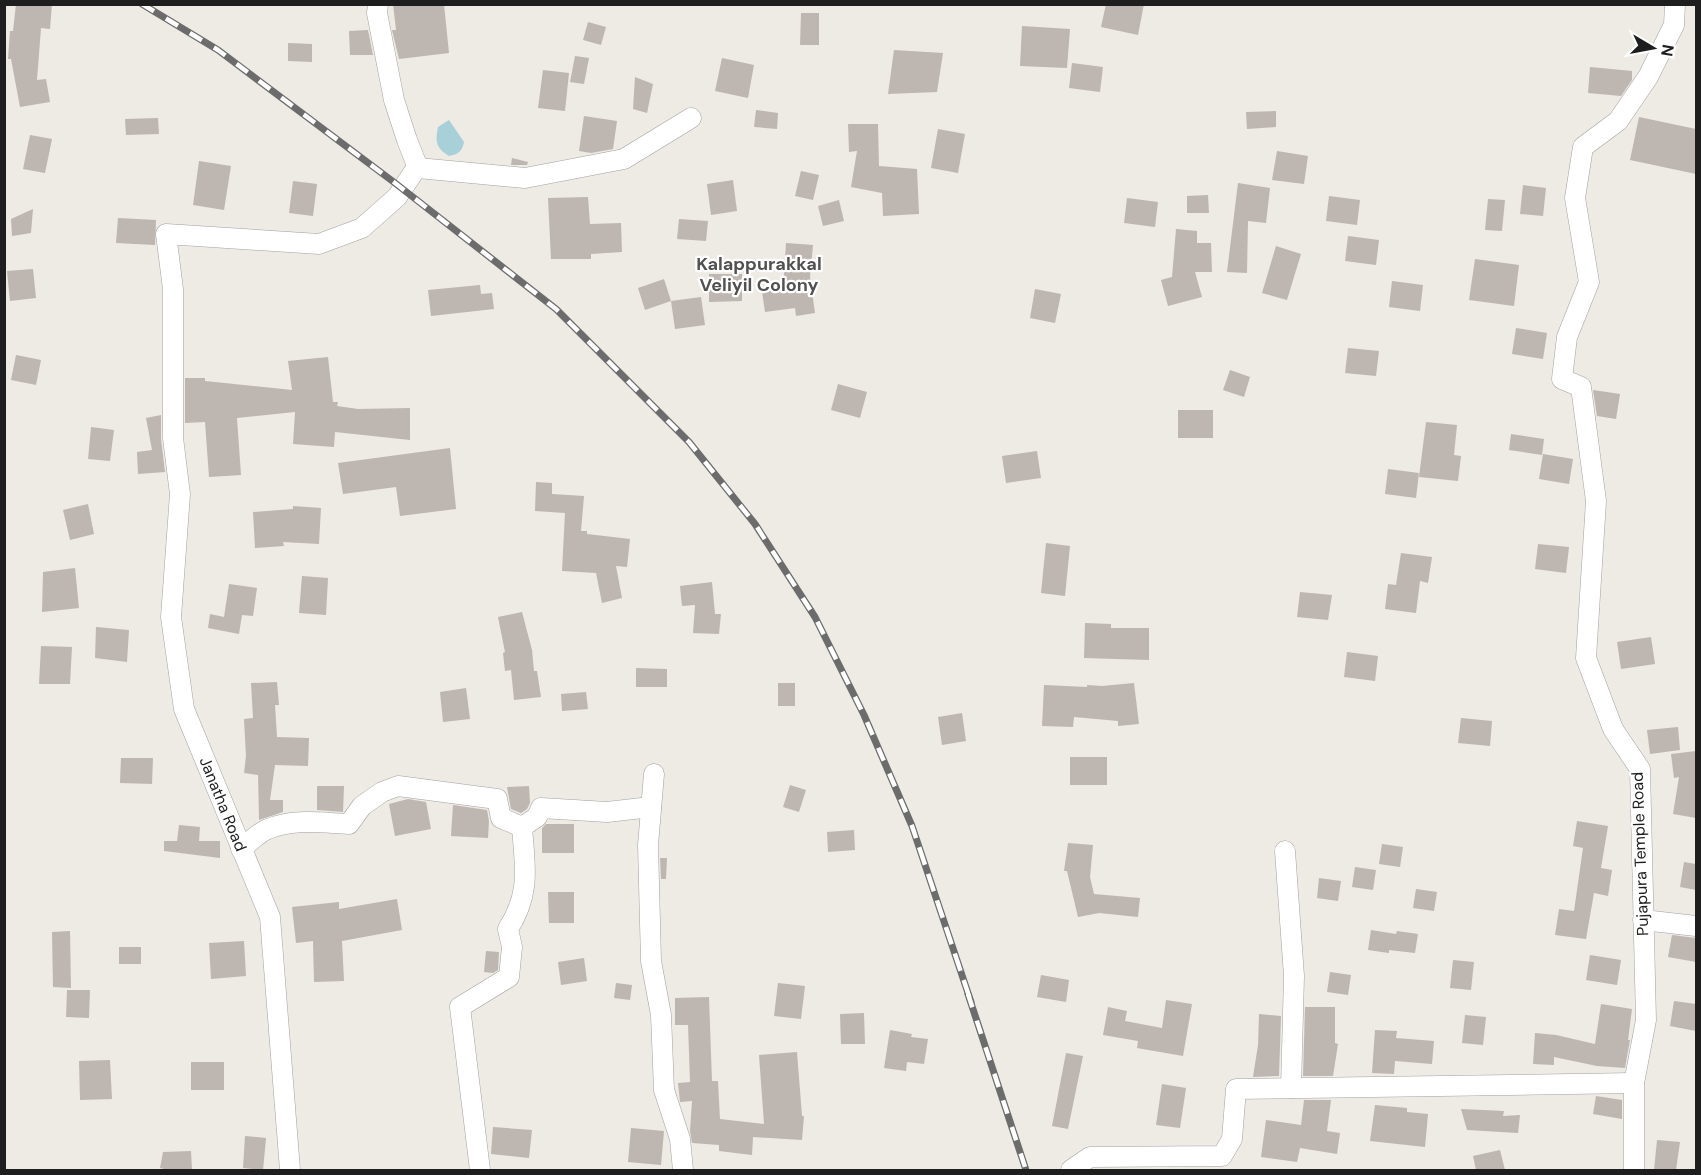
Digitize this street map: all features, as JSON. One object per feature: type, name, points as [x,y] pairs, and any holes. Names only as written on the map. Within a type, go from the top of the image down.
[{"type":"street","points":[[378,4],[377,13],[394,100],[418,168],[525,178],[624,159],[691,118]]},
{"type":"street","name":"Pujapura Temple Road","points":[[1634,1170],[1634,1083],[1646,1020],[1640,768],[1614,729],[1586,658],[1596,501],[1581,387],[1562,379],[1567,337],[1589,282],[1575,198],[1583,147],[1618,121],[1648,77],[1674,25],[1675,4]]},
{"type":"street","name":"Janatha Road","points":[[290,1170],[270,917],[184,709],[171,617],[180,494],[172,438],[173,289],[166,234],[319,244],[362,228],[397,197],[418,168]]},
{"type":"street","points":[[654,774],[648,845],[651,962],[661,1015],[664,1090],[680,1139],[682,1170]]},
{"type":"street","points":[[242,849],[267,829],[284,825],[295,823],[349,824],[362,806],[382,792],[398,786],[497,799],[501,818],[522,827]]},
{"type":"street","points":[[522,827],[537,817],[541,808],[607,812],[651,807]]},
{"type":"street","points":[[480,1170],[460,1007],[509,977],[512,947],[508,929],[519,912],[526,879],[522,827]]},
{"type":"street","points":[[1286,851],[1294,976],[1291,1088]]},
{"type":"street","points":[[1643,921],[1696,926]]},
{"type":"street","points":[[1071,1170],[1090,1156],[1222,1156],[1232,1139],[1236,1089],[1634,1083]]},
{"type":"water","points":[[449,120],[464,142],[459,152],[449,156],[437,144],[437,137],[438,127]]},
{"type":"building","points":[[16,4],[52,4],[50,29],[41,28],[37,80],[46,79],[50,102],[20,107],[11,59],[8,59],[10,31],[13,31]]},
{"type":"building","points":[[393,4],[444,4],[449,53],[399,59],[392,30],[396,30]]},
{"type":"building","points":[[1106,4],[1144,4],[1138,35],[1101,27]]},
{"type":"building","points":[[801,13],[819,13],[819,45],[800,45]]},
{"type":"building","points":[[588,22],[606,27],[601,45],[583,40]]},
{"type":"building","points":[[1022,26],[1070,29],[1067,68],[1020,66]]},
{"type":"building","points":[[368,30],[373,55],[350,55],[349,31]]},
{"type":"building","points":[[288,43],[312,44],[312,62],[288,61]]},
{"type":"building","points":[[894,50],[943,53],[937,92],[888,94]]},
{"type":"building","points":[[575,56],[589,58],[584,84],[570,82]]},
{"type":"building","points":[[722,58],[754,65],[748,98],[715,91]]},
{"type":"building","points":[[1072,63],[1103,67],[1100,92],[1069,88]]},
{"type":"building","points":[[1590,67],[1632,71],[1632,80],[1621,96],[1588,93]]},
{"type":"building","points":[[543,70],[569,73],[565,111],[538,108]]},
{"type":"building","points":[[635,77],[653,84],[647,113],[633,109]]},
{"type":"building","points":[[756,110],[778,113],[777,129],[754,127]]},
{"type":"building","points":[[1276,111],[1276,127],[1247,129],[1246,112]]},
{"type":"building","points":[[584,116],[617,121],[613,149],[591,153],[579,151]]},
{"type":"building","points":[[1639,117],[1696,129],[1696,174],[1630,160]]},
{"type":"building","points":[[158,118],[159,134],[126,135],[125,119]]},
{"type":"building","points":[[848,124],[878,124],[879,166],[917,169],[919,214],[883,216],[882,193],[851,187],[857,151],[849,152]]},
{"type":"building","points":[[938,129],[965,134],[958,173],[931,168]]},
{"type":"building","points":[[30,135],[52,139],[45,173],[23,169]]},
{"type":"building","points":[[1277,151],[1308,156],[1304,184],[1272,180]]},
{"type":"building","points":[[512,158],[528,162],[527,165],[511,165]]},
{"type":"building","points":[[199,161],[231,166],[224,210],[193,205]]},
{"type":"building","points":[[801,171],[819,175],[813,200],[795,196]]},
{"type":"building","points":[[733,180],[737,211],[711,215],[707,184]]},
{"type":"building","points":[[293,181],[317,184],[313,216],[289,213]]},
{"type":"building","points":[[1238,183],[1270,188],[1266,223],[1248,221],[1247,273],[1227,272]]},
{"type":"building","points":[[1523,185],[1546,188],[1543,216],[1520,214]]},
{"type":"building","points":[[1208,195],[1209,213],[1187,213],[1187,196]]},
{"type":"building","points":[[1329,196],[1360,200],[1357,225],[1326,221]]},
{"type":"building","points":[[588,197],[590,224],[621,223],[622,252],[591,254],[591,259],[551,259],[548,198]]},
{"type":"building","points":[[1127,198],[1158,202],[1155,227],[1124,223]]},
{"type":"building","points":[[1488,199],[1505,200],[1502,231],[1485,230]]},
{"type":"building","points":[[839,200],[844,221],[823,226],[818,206]]},
{"type":"building","points":[[33,209],[31,233],[12,236],[11,219]]},
{"type":"building","points":[[118,218],[156,220],[155,245],[116,243]]},
{"type":"building","points":[[679,219],[708,221],[706,241],[677,239]]},
{"type":"building","points":[[1176,229],[1197,231],[1197,243],[1211,243],[1212,272],[1195,272],[1202,297],[1168,306],[1161,280],[1172,277]]},
{"type":"building","points":[[1348,236],[1379,240],[1376,265],[1345,261]]},
{"type":"building","points":[[786,243],[813,245],[810,277],[815,313],[796,316],[795,308],[765,312],[762,292],[783,289]]},
{"type":"building","points":[[1276,246],[1301,254],[1287,300],[1262,293]]},
{"type":"building","points":[[1475,259],[1519,265],[1514,306],[1469,300]]},
{"type":"building","points":[[33,269],[36,298],[10,301],[7,271]]},
{"type":"building","points":[[709,274],[742,274],[742,301],[709,302]]},
{"type":"building","points":[[664,279],[671,301],[645,310],[638,288]]},
{"type":"building","points":[[1392,281],[1423,285],[1420,311],[1389,307]]},
{"type":"building","points":[[480,285],[481,294],[492,293],[494,309],[431,316],[428,290]]},
{"type":"building","points":[[1035,289],[1061,294],[1055,323],[1030,318]]},
{"type":"building","points":[[701,297],[705,325],[675,329],[671,301]]},
{"type":"building","points":[[1516,328],[1547,333],[1543,359],[1512,354]]},
{"type":"building","points":[[1348,348],[1379,351],[1376,376],[1345,373]]},
{"type":"building","points":[[16,355],[41,360],[36,385],[11,380]]},
{"type":"building","points":[[328,357],[333,402],[338,402],[337,406],[358,409],[410,408],[410,440],[335,432],[334,447],[293,444],[295,412],[237,418],[241,475],[209,477],[205,422],[185,423],[185,378],[205,378],[205,381],[292,390],[288,361]]},
{"type":"building","points":[[1230,370],[1250,377],[1244,397],[1223,390]]},
{"type":"building","points":[[838,384],[867,392],[860,418],[831,410]]},
{"type":"building","points":[[1593,390],[1620,394],[1616,419],[1597,416]]},
{"type":"building","points":[[1178,410],[1213,410],[1213,438],[1178,438]]},
{"type":"building","points":[[161,415],[165,472],[138,474],[137,452],[152,450],[146,418]]},
{"type":"building","points":[[1426,422],[1457,425],[1454,455],[1461,456],[1458,481],[1419,477]]},
{"type":"building","points":[[91,427],[114,430],[110,461],[88,459]]},
{"type":"building","points":[[1511,434],[1544,439],[1542,455],[1509,450]]},
{"type":"building","points":[[450,448],[456,509],[400,516],[396,487],[343,494],[338,463]]},
{"type":"building","points":[[1037,451],[1041,478],[1006,483],[1002,456]]},
{"type":"building","points":[[1543,454],[1573,459],[1569,484],[1539,479]]},
{"type":"building","points":[[1388,469],[1419,473],[1416,498],[1385,494]]},
{"type":"building","points":[[536,482],[552,483],[552,494],[584,496],[581,531],[587,531],[587,534],[630,539],[627,567],[616,566],[622,598],[602,603],[596,573],[562,571],[565,513],[535,511]]},
{"type":"building","points":[[88,504],[94,534],[70,540],[63,510]]},
{"type":"building","points":[[293,506],[321,508],[319,544],[283,542],[284,546],[255,548],[253,512],[293,509]]},
{"type":"building","points":[[1046,543],[1070,546],[1065,596],[1041,593]]},
{"type":"building","points":[[1538,544],[1569,547],[1566,573],[1535,569]]},
{"type":"building","points":[[1401,553],[1432,557],[1428,583],[1420,581],[1416,613],[1385,609],[1388,584],[1396,585]]},
{"type":"building","points":[[75,568],[79,608],[42,612],[43,572]]},
{"type":"building","points":[[302,576],[328,578],[326,615],[299,613]]},
{"type":"building","points":[[712,582],[715,614],[721,614],[719,634],[693,633],[695,605],[682,606],[680,586]]},
{"type":"building","points":[[229,584],[257,588],[253,616],[242,615],[239,634],[208,628],[210,614],[224,617]]},
{"type":"building","points":[[1300,592],[1332,595],[1328,620],[1297,617]]},
{"type":"building","points":[[522,612],[541,697],[514,700],[511,670],[505,671],[503,653],[505,652],[498,617]]},
{"type":"building","points":[[1085,623],[1111,624],[1111,628],[1149,628],[1149,660],[1084,658]]},
{"type":"building","points":[[96,627],[129,630],[127,662],[95,658]]},
{"type":"building","points":[[1651,637],[1655,664],[1621,669],[1617,642]]},
{"type":"building","points":[[41,646],[72,647],[70,684],[39,684]]},
{"type":"building","points":[[1347,652],[1378,656],[1375,681],[1344,677]]},
{"type":"building","points":[[636,668],[667,669],[667,687],[636,687]]},
{"type":"building","points":[[277,682],[279,705],[275,705],[277,737],[309,738],[308,766],[275,765],[270,800],[283,800],[283,812],[259,820],[258,775],[244,773],[246,756],[244,719],[253,718],[251,683]]},
{"type":"building","points":[[778,683],[795,683],[795,706],[778,706]]},
{"type":"building","points":[[1134,683],[1139,724],[1118,726],[1118,721],[1074,717],[1073,727],[1042,726],[1044,685],[1087,687],[1087,685]]},
{"type":"building","points":[[466,688],[470,719],[443,722],[440,692]]},
{"type":"building","points":[[586,692],[588,709],[562,711],[561,694]]},
{"type":"building","points":[[962,713],[966,741],[942,745],[938,717]]},
{"type":"building","points":[[1461,718],[1492,721],[1490,746],[1458,743]]},
{"type":"building","points":[[1678,727],[1680,750],[1650,754],[1647,730]]},
{"type":"building","points":[[1696,751],[1696,818],[1673,814],[1679,777],[1674,778],[1671,754]]},
{"type":"building","points":[[1070,757],[1107,757],[1107,785],[1070,785]]},
{"type":"building","points":[[121,758],[153,758],[152,784],[120,783]]},
{"type":"building","points":[[790,785],[806,790],[799,812],[783,807]]},
{"type":"building","points":[[317,786],[344,786],[343,812],[317,810]]},
{"type":"building","points":[[529,786],[530,803],[527,809],[521,813],[511,809],[507,787]]},
{"type":"building","points":[[408,799],[426,802],[431,829],[395,836],[389,804]]},
{"type":"building","points":[[453,805],[487,810],[488,838],[451,836]]},
{"type":"building","points":[[1577,821],[1608,826],[1601,868],[1612,870],[1608,896],[1594,893],[1586,939],[1555,935],[1559,909],[1574,911],[1583,848],[1573,846]]},
{"type":"building","points":[[546,824],[574,824],[574,853],[542,853],[542,828]]},
{"type":"building","points":[[179,825],[200,827],[199,841],[220,841],[220,858],[164,851],[164,841],[177,841]]},
{"type":"building","points":[[854,830],[855,850],[828,852],[827,832]]},
{"type":"building","points":[[1068,843],[1093,845],[1090,877],[1094,894],[1140,898],[1138,917],[1099,913],[1078,917],[1067,871],[1064,871]]},
{"type":"building","points":[[1382,844],[1403,847],[1400,867],[1379,864]]},
{"type":"building","points":[[660,858],[667,858],[666,879],[661,879]]},
{"type":"building","points":[[1684,862],[1696,864],[1696,890],[1680,887]]},
{"type":"building","points":[[1355,867],[1376,870],[1373,890],[1352,887]]},
{"type":"building","points":[[1319,878],[1341,881],[1338,901],[1317,898]]},
{"type":"building","points":[[1416,889],[1437,892],[1434,911],[1413,908]]},
{"type":"building","points":[[548,892],[574,892],[574,923],[549,923]]},
{"type":"building","points":[[397,899],[402,930],[342,941],[344,981],[314,982],[313,941],[296,943],[292,907],[339,902],[339,909]]},
{"type":"building","points":[[1371,930],[1396,934],[1397,931],[1418,934],[1415,953],[1368,950]]},
{"type":"building","points":[[70,931],[71,988],[53,987],[52,932]]},
{"type":"building","points":[[1672,935],[1696,938],[1696,962],[1668,957]]},
{"type":"building","points":[[244,941],[246,976],[211,979],[209,943]]},
{"type":"building","points":[[119,947],[141,947],[141,964],[119,964]]},
{"type":"building","points":[[486,951],[499,952],[498,970],[493,973],[484,972]]},
{"type":"building","points":[[1590,955],[1621,960],[1617,985],[1586,980]]},
{"type":"building","points":[[584,958],[587,981],[561,985],[558,962]]},
{"type":"building","points":[[1453,960],[1474,962],[1471,990],[1450,988]]},
{"type":"building","points":[[1330,972],[1351,975],[1348,995],[1327,992]]},
{"type":"building","points":[[1041,975],[1069,980],[1066,1002],[1037,997]]},
{"type":"building","points":[[616,983],[632,985],[630,1000],[614,998]]},
{"type":"building","points":[[778,983],[805,986],[801,1019],[774,1016]]},
{"type":"building","points":[[67,990],[90,990],[89,1018],[66,1017]]},
{"type":"building","points":[[709,997],[712,1081],[718,1081],[720,1119],[764,1124],[759,1055],[797,1052],[802,1116],[804,1116],[802,1140],[753,1137],[752,1155],[719,1151],[719,1145],[692,1143],[690,1131],[692,1101],[680,1102],[678,1083],[690,1082],[688,1025],[675,1025],[675,998]]},
{"type":"building","points":[[1166,1000],[1192,1004],[1183,1056],[1137,1048],[1138,1041],[1103,1035],[1108,1007],[1127,1011],[1125,1021],[1162,1028]]},
{"type":"building","points":[[1674,1001],[1696,1004],[1696,1031],[1670,1026]]},
{"type":"building","points":[[1601,1004],[1632,1009],[1625,1068],[1597,1066],[1554,1057],[1554,1065],[1533,1064],[1535,1033],[1556,1035],[1595,1044]]},
{"type":"building","points":[[1305,1007],[1335,1007],[1335,1043],[1338,1044],[1333,1076],[1303,1076]]},
{"type":"building","points":[[864,1013],[865,1044],[841,1044],[840,1014]]},
{"type":"building","points":[[1259,1014],[1281,1016],[1279,1076],[1253,1077],[1258,1045]]},
{"type":"building","points":[[1465,1015],[1486,1017],[1483,1045],[1462,1043]]},
{"type":"building","points":[[890,1030],[912,1034],[911,1037],[928,1039],[924,1064],[907,1062],[906,1071],[884,1068]]},
{"type":"building","points":[[1375,1030],[1397,1031],[1396,1038],[1434,1041],[1432,1064],[1395,1061],[1394,1074],[1372,1073]]},
{"type":"building","points":[[1066,1053],[1083,1056],[1068,1129],[1052,1126]]},
{"type":"building","points":[[110,1060],[112,1099],[80,1100],[79,1061]]},
{"type":"building","points":[[191,1062],[224,1062],[224,1090],[191,1090]]},
{"type":"building","points":[[1162,1084],[1186,1088],[1180,1128],[1156,1125]]},
{"type":"building","points":[[1596,1096],[1622,1100],[1622,1119],[1593,1114]]},
{"type":"building","points":[[1304,1100],[1331,1100],[1327,1131],[1340,1133],[1337,1154],[1300,1148],[1297,1162],[1261,1157],[1266,1120],[1301,1125]]},
{"type":"building","points":[[1375,1105],[1407,1108],[1407,1112],[1428,1114],[1425,1147],[1370,1141]]},
{"type":"building","points":[[1461,1109],[1504,1111],[1503,1116],[1520,1115],[1518,1133],[1467,1130]]},
{"type":"building","points":[[493,1127],[532,1130],[529,1158],[491,1154]]},
{"type":"building","points":[[631,1128],[664,1131],[661,1165],[628,1162]]},
{"type":"building","points":[[245,1136],[266,1138],[263,1170],[243,1168]]},
{"type":"building","points":[[1657,1140],[1680,1142],[1676,1170],[1654,1170]]},
{"type":"building","points":[[1500,1150],[1505,1170],[1476,1170],[1473,1156]]},
{"type":"building","points":[[191,1151],[192,1170],[160,1168],[163,1152]]},
{"type":"railway","points":[[142,4],[218,50],[395,183],[556,309],[689,442],[755,524],[815,617],[864,715],[912,826],[971,1002],[912,826]]},
{"type":"railway","points":[[968,994],[1026,1170]]},
{"type":"district","name":"Kalappurakkal Veliyil Colony","points":[[759,274]]}]
